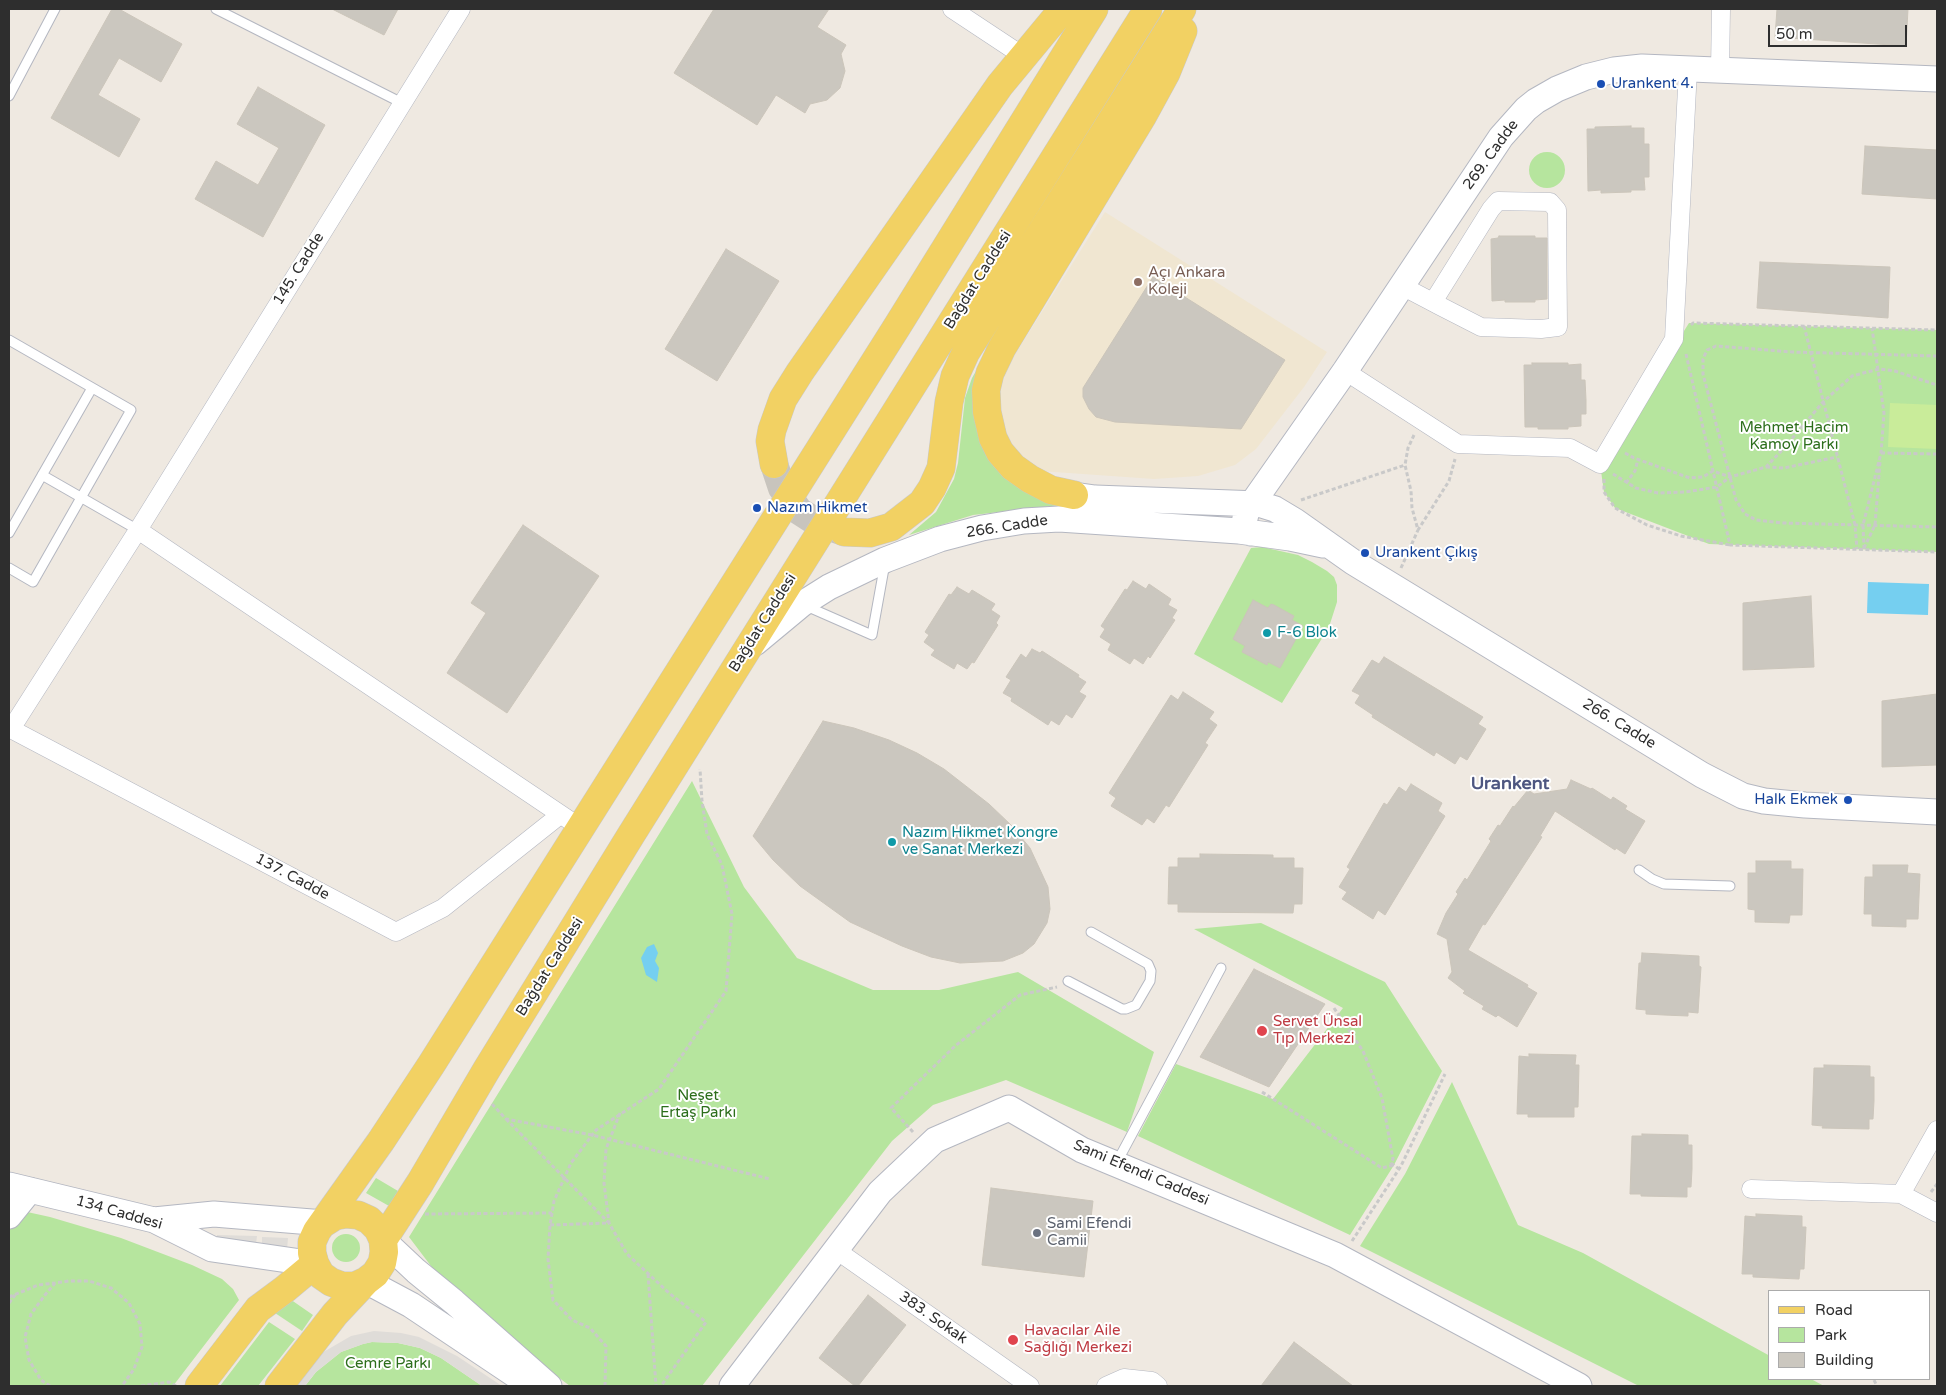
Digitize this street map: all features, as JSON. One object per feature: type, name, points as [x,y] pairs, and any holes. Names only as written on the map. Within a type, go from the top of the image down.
[{"type":"main road","points":[[774,464],[770,441],[772,430],[783,399],[795,379],[1000,85],[1063,9]]},
{"type":"main road","points":[[532,1386],[411,1305],[366,1282],[354,1286],[337,1284],[321,1275],[312,1254],[312,1242],[431,1065],[570,821],[898,325],[1094,9]]},
{"type":"main road","name":"Bağdat Caddesi","points":[[280,1386],[335,1314],[375,1274],[382,1264],[383,1240],[746,651],[1148,9]]},
{"type":"main road","points":[[844,532],[870,533],[891,527],[922,503],[932,488],[941,468],[949,402],[955,376],[966,352],[1182,9]]},
{"type":"main road","points":[[1074,495],[1051,490],[1030,479],[1013,467],[1000,452],[993,438],[987,412],[986,390],[990,373],[1002,348],[1142,117],[1166,73],[1191,9]]},
{"type":"main road","name":"269. Cadde","points":[[1264,506],[1273,476],[1501,137],[1526,109],[1557,89],[1586,77],[1605,72],[1642,67],[1937,79]]},
{"type":"main road","name":"266. Cadde","points":[[1074,495],[1095,498],[1264,506],[1301,525],[1329,547],[1702,775],[1743,796],[1764,801],[1805,805],[1937,812]]},
{"type":"main road","points":[[1259,534],[1245,526],[1244,520],[1264,506]]},
{"type":"main road","name":"266. Cadde","points":[[746,651],[802,604],[829,587],[886,560],[940,539],[982,528],[1024,521],[1059,519],[1259,534],[1311,542],[1329,547]]},
{"type":"main road","name":"Sami Efendi Caddesi","points":[[732,1386],[880,1192],[935,1140],[1009,1108],[1082,1150],[1335,1255],[1579,1386]]},
{"type":"main road","points":[[9,1216],[19,1187]]},
{"type":"main road","name":"134 Caddesi","points":[[19,1187],[154,1220],[212,1249],[315,1264]]},
{"type":"main road","points":[[154,1220],[214,1214],[324,1222],[334,1216],[358,1215],[369,1220],[378,1229],[383,1240],[416,1271],[549,1386]]},
{"type":"main road","points":[[199,1386],[258,1309],[315,1264]]},
{"type":"street","name":"145. Cadde","points":[[10,729],[138,530],[462,9]]},
{"type":"street","points":[[952,9],[1023,56]]},
{"type":"street","points":[[1720,70],[1721,9]]},
{"type":"street","points":[[1345,371],[1458,444],[1570,448],[1603,466],[1612,445],[1674,339],[1688,69]]},
{"type":"street","points":[[1402,286],[1481,327],[1542,329],[1558,326],[1557,210],[1550,202],[1498,201],[1491,209],[1433,302]]},
{"type":"street","points":[[138,530],[570,821]]},
{"type":"street","name":"137. Cadde","points":[[10,729],[396,932],[443,908],[570,821]]},
{"type":"street","points":[[1901,1194],[1937,1130]]},
{"type":"street","points":[[1751,1190],[1901,1194],[1937,1213]]},
{"type":"street","name":"383. Sokak","points":[[836,1250],[1030,1386]]},
{"type":"street","points":[[1106,1386],[1124,1378],[1152,1382],[1158,1386]]},
{"type":"lane","points":[[9,96],[55,9]]},
{"type":"lane","points":[[216,9],[402,103]]},
{"type":"lane","points":[[9,340],[131,410],[33,582],[9,568]]},
{"type":"lane","points":[[9,533],[92,388]]},
{"type":"lane","points":[[42,474],[138,530]]},
{"type":"lane","points":[[802,604],[872,635],[886,560]]},
{"type":"lane","points":[[1639,870],[1652,879],[1664,884],[1730,886]]},
{"type":"lane","points":[[1068,981],[1126,1010],[1136,1005],[1150,981],[1151,971],[1148,964],[1091,932]]},
{"type":"lane","points":[[1116,1164],[1221,968]]},
{"type":"path","points":[[1688,328],[1693,323],[1937,330]]},
{"type":"path","points":[[1804,326],[1855,525],[1857,549]]},
{"type":"path","points":[[1864,550],[1875,526],[1884,413],[1872,328]]},
{"type":"path","points":[[1937,356],[1876,355],[1716,346],[1707,350],[1703,359],[1703,374],[1736,500],[1745,514],[1756,520],[1782,523],[1937,527]]},
{"type":"path","points":[[1686,352],[1730,545]]},
{"type":"path","points":[[1766,467],[1823,402],[1852,376],[1878,369],[1895,371],[1937,385]]},
{"type":"path","points":[[1418,429],[1408,448],[1405,465],[1411,491],[1412,508],[1418,530]]},
{"type":"path","points":[[1612,445],[1638,459],[1690,478],[1703,477],[1713,471]]},
{"type":"path","points":[[1393,586],[1418,530],[1448,481],[1453,470],[1454,452]]},
{"type":"path","points":[[1881,453],[1937,454]]},
{"type":"path","points":[[1864,550],[1863,525],[1881,453]]},
{"type":"path","points":[[1603,466],[1636,488],[1658,493],[1685,492],[1717,487],[1730,477],[1766,467],[1784,468],[1837,457]]},
{"type":"path","points":[[1626,483],[1636,471],[1638,459]]},
{"type":"path","points":[[1264,506],[1405,465]]},
{"type":"path","points":[[1603,466],[1604,492],[1614,508],[1647,525],[1681,536],[1730,545],[1937,552]]},
{"type":"path","points":[[1713,471],[1730,477]]},
{"type":"path","points":[[605,1386],[606,1346],[590,1328],[572,1320],[553,1300],[548,1259],[550,1225],[554,1201],[571,1163],[592,1135],[620,1112],[659,1089],[726,991],[732,914],[722,865],[707,834],[702,801],[700,765]]},
{"type":"path","points":[[928,1148],[890,1108],[955,1046],[1020,996],[1057,987]]},
{"type":"path","points":[[1334,1008],[1363,1051],[1382,1098],[1393,1158],[1391,1163],[1399,1169]]},
{"type":"path","points":[[1335,1255],[1341,1254],[1357,1236],[1399,1169],[1445,1074]]},
{"type":"path","points":[[477,1086],[506,1119],[609,1223],[628,1254],[669,1293],[706,1322],[661,1386]]},
{"type":"path","points":[[1262,1092],[1382,1168],[1394,1165]]},
{"type":"path","points":[[609,1223],[604,1183],[606,1149],[620,1112]]},
{"type":"path","points":[[506,1119],[592,1135],[610,1141],[770,1179]]},
{"type":"path","points":[[401,1212],[428,1215],[552,1213]]},
{"type":"path","points":[[550,1225],[609,1223]]},
{"type":"path","points":[[648,1273],[656,1386]]},
{"type":"path","points":[[9,1296],[38,1285],[69,1281],[89,1281],[111,1288],[129,1303],[140,1324],[142,1347],[134,1369],[122,1386]]},
{"type":"path","points":[[50,1386],[41,1380],[29,1360],[25,1337],[31,1314],[56,1283]]},
{"type":"path","points":[[9,1303],[15,1295]]},
{"type":"path","points":[[1874,1380],[1877,1386]]},
{"type":"path","points":[[141,1386],[169,1382],[176,1386]]},
{"type":"shaded area","name":"Açı Ankara Koleji","points":[[1105,212],[1327,352],[1304,387],[1256,449],[1235,465],[1198,476],[1154,479],[1040,471],[1016,456],[997,416],[999,390],[1004,372]]},
{"type":"shaded area","points":[[217,1235],[257,1236],[256,1244],[217,1237]]},
{"type":"shaded area","points":[[262,1237],[288,1238],[287,1250],[262,1245]]},
{"type":"shaded area","points":[[374,1331],[401,1333],[419,1337],[457,1356],[502,1386],[482,1386],[441,1358],[420,1348],[398,1343],[372,1342],[341,1352],[316,1372],[305,1386],[292,1386],[320,1354],[351,1336]]},
{"type":"green space","points":[[1547,152],[1554,153],[1560,157],[1564,163],[1564,177],[1560,183],[1554,187],[1547,188],[1540,187],[1534,183],[1530,177],[1529,170],[1530,163],[1534,157],[1540,153]]},
{"type":"green space","name":"Mehmet Hacim Kamoy Parkı","points":[[1689,323],[1937,330],[1937,552],[1709,544],[1615,508],[1604,492],[1600,464]]},
{"type":"green space","points":[[987,352],[980,420],[1061,505],[973,515],[909,535],[936,512],[954,479],[958,463],[965,398],[972,378]]},
{"type":"green space","points":[[1890,403],[1937,405],[1937,449],[1888,447]]},
{"type":"green space","points":[[1262,547],[1298,555],[1312,562],[1334,577],[1337,585],[1337,602],[1329,627],[1282,703],[1194,654],[1251,548]]},
{"type":"green space","name":"Neşet Ertaş Parkı","points":[[692,781],[744,887],[797,958],[873,990],[939,990],[1018,972],[1154,1052],[1127,1132],[1006,1080],[933,1105],[892,1141],[702,1386],[570,1386],[459,1303],[409,1237]]},
{"type":"green space","points":[[1261,923],[1385,982],[1442,1071],[1394,1165],[1350,1235],[1138,1136],[1176,1064],[1273,1099],[1343,1008],[1194,929]]},
{"type":"green space","points":[[1452,1082],[1518,1225],[1583,1253],[1768,1355],[1768,1380],[1813,1380],[1824,1386],[1639,1386],[1360,1246],[1405,1174]]},
{"type":"green space","points":[[376,1178],[398,1191],[389,1206],[366,1193]]},
{"type":"green space","points":[[9,1208],[50,1217],[121,1238],[192,1265],[222,1279],[233,1289],[239,1300],[173,1386],[9,1386]]},
{"type":"green space","points":[[346,1234],[356,1238],[360,1248],[356,1258],[346,1262],[336,1258],[332,1248],[336,1238]]},
{"type":"green space","points":[[287,1297],[313,1315],[302,1331],[275,1313]]},
{"type":"green space","points":[[269,1322],[295,1339],[258,1386],[220,1386]]},
{"type":"green space","name":"Cemre Parkı","points":[[372,1342],[398,1343],[420,1348],[441,1358],[482,1386],[305,1386],[316,1372],[341,1352]]},
{"type":"water","points":[[1868,582],[1929,584],[1928,615],[1867,613]]},
{"type":"water","points":[[654,944],[658,953],[655,961],[659,968],[657,982],[646,975],[641,958],[647,947]]},
{"type":"building","points":[[112,9],[119,9],[182,44],[161,82],[119,58],[98,95],[140,119],[119,157],[51,118]]},
{"type":"building","points":[[332,9],[398,9],[384,35]]},
{"type":"building","points":[[714,9],[829,9],[817,27],[846,45],[841,54],[845,71],[840,88],[827,100],[810,104],[805,113],[776,95],[757,125],[674,73]]},
{"type":"building","points":[[1777,9],[1908,9],[1906,46],[1775,37]]},
{"type":"building","points":[[258,87],[325,125],[263,237],[195,199],[216,161],[258,185],[279,148],[237,124]]},
{"type":"building","points":[[1631,126],[1631,128],[1644,128],[1644,144],[1649,144],[1649,177],[1644,177],[1645,190],[1601,193],[1601,190],[1588,191],[1587,129]]},
{"type":"building","points":[[1865,146],[1937,150],[1937,199],[1862,194]]},
{"type":"building","points":[[1499,236],[1547,238],[1547,299],[1535,300],[1535,302],[1492,301],[1491,239],[1498,238]]},
{"type":"building","points":[[726,249],[779,281],[717,381],[665,349]]},
{"type":"building","points":[[1760,262],[1890,267],[1888,318],[1757,308]]},
{"type":"building","points":[[1153,277],[1285,360],[1241,429],[1115,422],[1096,417],[1089,409],[1083,397],[1083,388]]},
{"type":"building","points":[[1532,363],[1581,364],[1581,380],[1585,380],[1586,414],[1581,414],[1581,426],[1568,427],[1568,429],[1525,427],[1524,365],[1532,365]]},
{"type":"building","points":[[523,525],[599,576],[507,713],[447,673],[486,613],[471,603]]},
{"type":"building","points":[[1133,581],[1146,589],[1149,584],[1171,599],[1168,605],[1177,610],[1172,618],[1175,620],[1150,658],[1148,656],[1143,664],[1134,658],[1130,664],[1108,650],[1111,644],[1100,637],[1105,629],[1101,626],[1125,589],[1127,590]]},
{"type":"building","points":[[957,587],[969,594],[972,590],[995,604],[991,610],[1000,616],[996,623],[998,625],[974,663],[972,662],[967,669],[957,663],[954,669],[931,655],[935,650],[924,642],[929,635],[925,632],[949,594],[951,595]]},
{"type":"building","points":[[1811,596],[1814,667],[1743,670],[1743,603]]},
{"type":"building","name":"F-6 Blok","points":[[1253,600],[1268,608],[1271,604],[1274,605],[1294,616],[1292,620],[1303,626],[1280,668],[1268,662],[1267,665],[1242,652],[1245,646],[1233,639]]},
{"type":"building","points":[[1032,649],[1040,653],[1042,651],[1079,675],[1078,677],[1086,682],[1079,692],[1086,696],[1072,718],[1066,714],[1059,725],[1051,720],[1048,725],[1011,701],[1012,698],[1003,693],[1011,680],[1006,677],[1021,654],[1026,658]]},
{"type":"building","points":[[1384,657],[1483,717],[1478,724],[1486,729],[1467,760],[1460,756],[1455,764],[1436,752],[1434,756],[1372,717],[1373,715],[1355,703],[1360,695],[1352,691],[1372,660],[1379,664]]},
{"type":"building","points":[[1183,692],[1214,712],[1209,719],[1217,725],[1205,743],[1208,745],[1169,807],[1166,805],[1154,823],[1147,818],[1142,825],[1111,806],[1116,798],[1109,793],[1171,695],[1178,700]]},
{"type":"building","points":[[1937,694],[1937,765],[1882,767],[1882,701]]},
{"type":"building","name":"Nazım Hikmet Kongre ve Sanat Merkezi","points":[[823,721],[854,728],[889,740],[917,753],[944,769],[989,804],[1011,825],[1030,848],[1048,887],[1050,909],[1047,923],[1034,944],[1023,953],[1003,961],[960,963],[931,957],[850,922],[800,886],[773,860],[753,836]]},
{"type":"building","points":[[1571,780],[1592,788],[1611,800],[1613,797],[1627,806],[1625,809],[1645,821],[1625,854],[1616,848],[1615,850],[1555,811],[1535,848],[1485,925],[1483,924],[1468,950],[1528,985],[1527,987],[1537,993],[1517,1027],[1498,1015],[1496,1017],[1482,1009],[1484,1006],[1463,993],[1465,991],[1448,978],[1452,972],[1447,939],[1437,934],[1446,913],[1458,894],[1456,892],[1465,878],[1467,880],[1491,841],[1489,839],[1513,806],[1528,790],[1534,794],[1567,789]]},
{"type":"building","points":[[1411,784],[1442,803],[1438,811],[1445,816],[1385,915],[1378,910],[1373,919],[1342,899],[1347,892],[1339,887],[1350,869],[1347,867],[1384,803],[1387,805],[1399,787],[1406,792]]},
{"type":"building","points":[[1200,854],[1273,855],[1273,858],[1294,858],[1294,868],[1303,868],[1302,904],[1294,904],[1293,913],[1178,912],[1178,904],[1168,904],[1169,867],[1178,867],[1178,858],[1200,858]]},
{"type":"building","points":[[1756,861],[1791,861],[1791,869],[1803,869],[1802,915],[1790,915],[1789,923],[1755,922],[1755,910],[1748,909],[1748,873],[1756,873]]},
{"type":"building","points":[[1873,865],[1908,865],[1907,873],[1920,874],[1918,919],[1906,919],[1906,927],[1872,926],[1872,914],[1864,914],[1865,877],[1873,877]]},
{"type":"building","points":[[1642,953],[1699,956],[1699,966],[1701,967],[1698,1013],[1688,1012],[1688,1016],[1646,1014],[1646,1010],[1636,1009],[1639,963],[1641,963]]},
{"type":"building","name":"Servet Ünsal Tıp Merkezi","points":[[1254,969],[1325,1004],[1269,1087],[1200,1057]]},
{"type":"building","points":[[1529,1054],[1576,1055],[1575,1065],[1579,1065],[1578,1107],[1574,1107],[1574,1117],[1528,1117],[1528,1114],[1517,1114],[1519,1056],[1529,1057]]},
{"type":"building","points":[[1824,1065],[1870,1066],[1870,1077],[1874,1077],[1874,1101],[1873,1119],[1869,1119],[1869,1129],[1822,1128],[1823,1126],[1812,1125],[1814,1068],[1824,1068]]},
{"type":"building","points":[[1642,1134],[1688,1135],[1688,1145],[1692,1145],[1692,1169],[1691,1187],[1687,1187],[1687,1197],[1630,1194],[1632,1136],[1642,1136]]},
{"type":"building","name":"Sami Efendi Camii","points":[[991,1188],[1093,1201],[1084,1277],[982,1265]]},
{"type":"building","points":[[1756,1214],[1802,1216],[1802,1227],[1806,1227],[1804,1269],[1800,1269],[1799,1279],[1753,1277],[1753,1274],[1742,1274],[1745,1216],[1756,1217]]},
{"type":"building","points":[[868,1295],[906,1325],[858,1386],[855,1386],[819,1358]]},
{"type":"building","points":[[1294,1342],[1353,1386],[1261,1386]]},
{"type":"tunnel","points":[[774,464],[782,488],[799,511],[818,523],[844,532]]},
{"type":"place","name":"Urankent 4.","points":[[1601,84]]},
{"type":"place","name":"Açı Ankara Koleji","points":[[1138,282]]},
{"type":"place","name":"Nazım Hikmet","points":[[757,508]]},
{"type":"place","name":"Urankent Çıkış","points":[[1365,553]]},
{"type":"place","name":"F-6 Blok","points":[[1267,633]]},
{"type":"place","name":"Halk Ekmek","points":[[1848,800]]},
{"type":"place","name":"Nazım Hikmet Kongre ve Sanat Merkezi","points":[[892,842]]},
{"type":"place","name":"Servet Ünsal Tıp Merkezi","points":[[1262,1031]]},
{"type":"place","name":"Sami Efendi Camii","points":[[1037,1233]]},
{"type":"place","name":"Havacılar Aile Sağlığı Merkezi","points":[[1013,1340]]},
{"type":"district","name":"Urankent","points":[[1510,784]]}]
